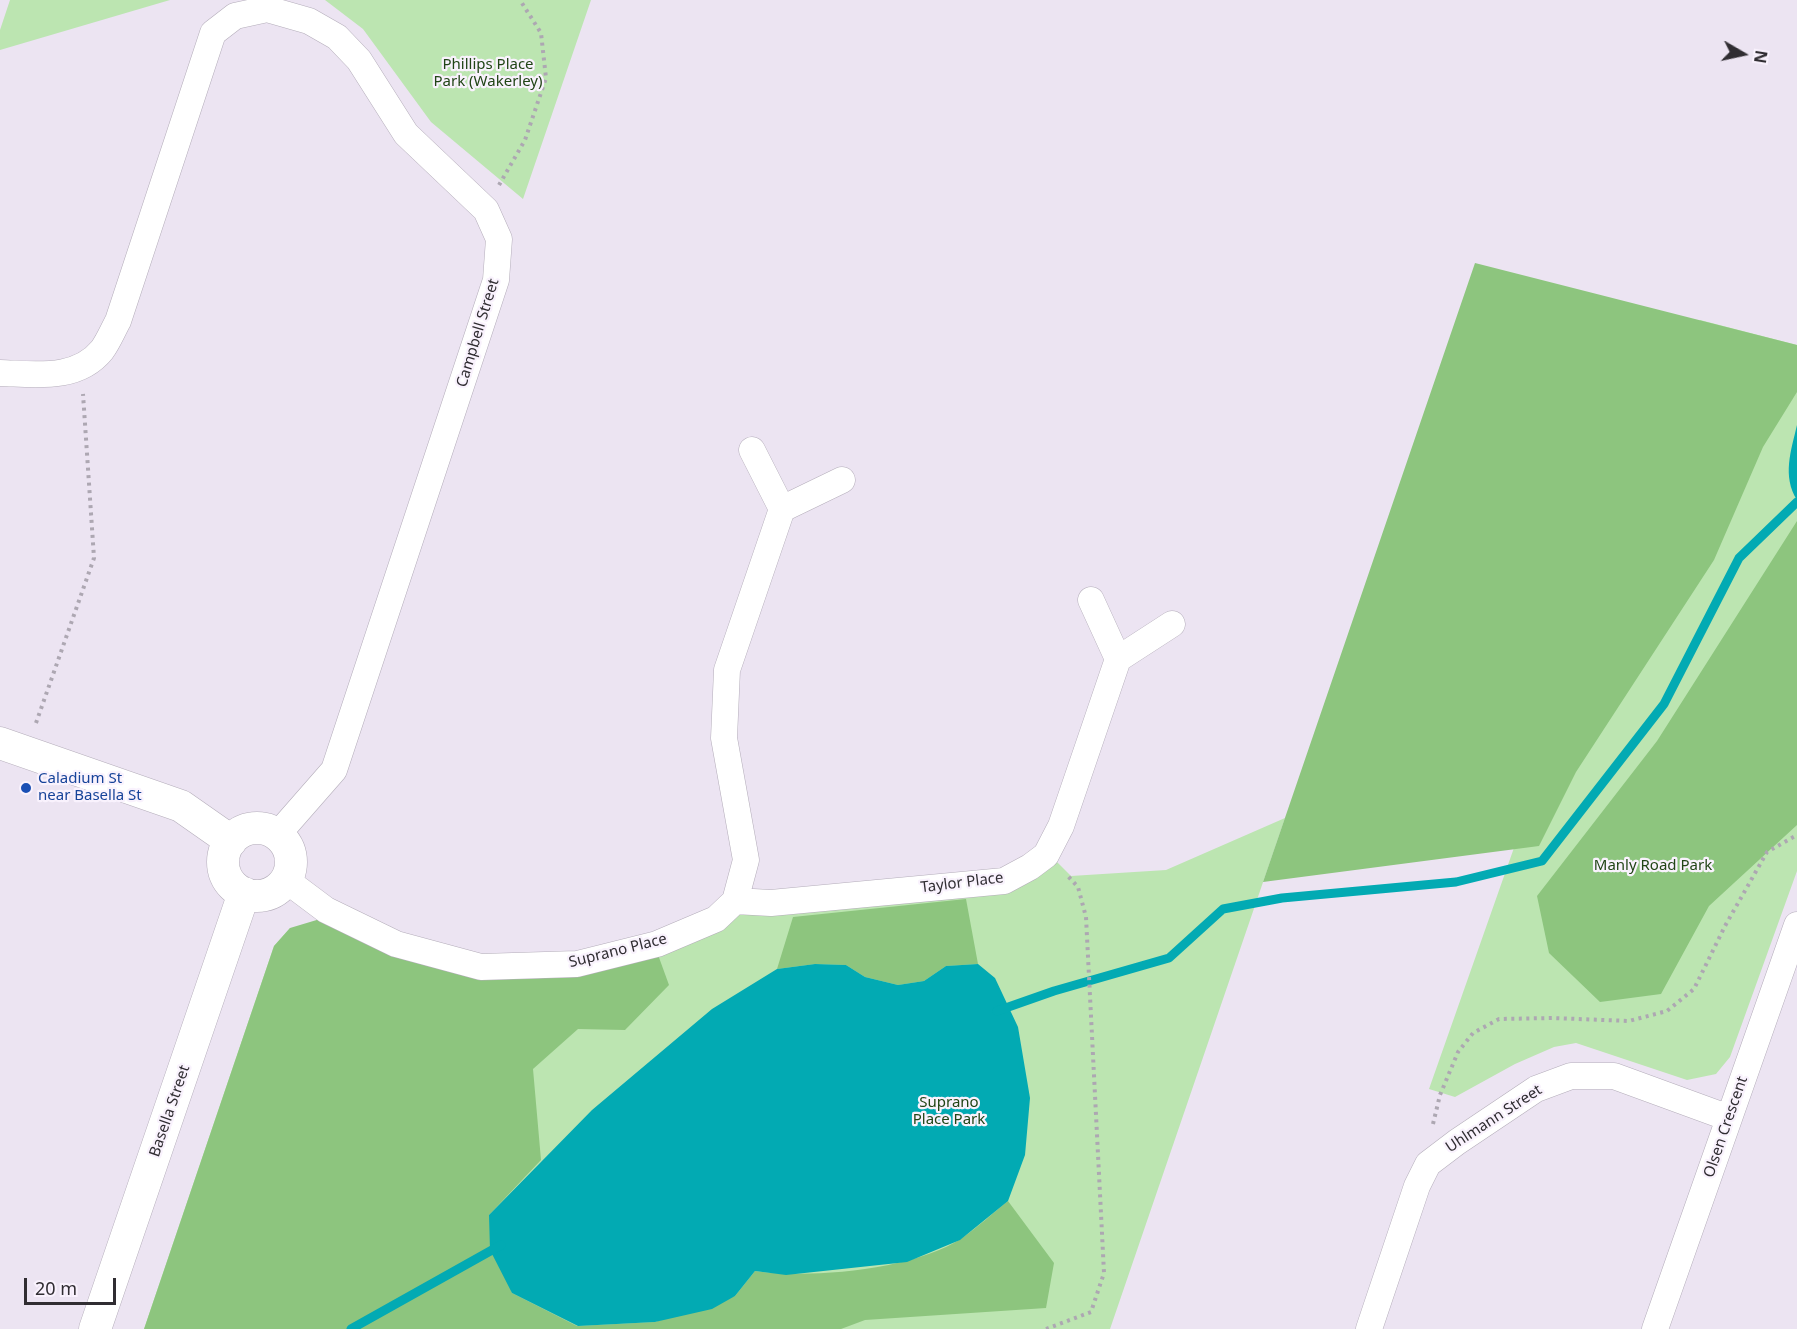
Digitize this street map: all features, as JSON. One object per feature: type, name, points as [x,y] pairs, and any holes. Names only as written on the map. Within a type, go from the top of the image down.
[{"type":"street","name":"Campbell Street","points":[[80,369],[102,350],[118,321],[213,33],[235,16],[267,9],[309,21],[337,37],[359,60],[406,134],[486,210],[500,239],[496,280],[334,770],[278,834]]},
{"type":"street","points":[[0,373],[50,375],[80,369]]},
{"type":"street","points":[[752,450],[782,509]]},
{"type":"street","points":[[735,901],[746,860],[724,738],[727,670],[782,509],[842,480]]},
{"type":"street","points":[[1091,600],[1118,659],[1172,624]]},
{"type":"street","name":"Taylor Place","points":[[735,901],[771,903],[1004,881],[1030,867],[1046,855],[1061,826],[1118,659]]},
{"type":"street","points":[[0,743],[181,806],[231,841]]},
{"type":"street","points":[[250,828],[267,829],[278,834],[291,853],[291,869],[286,880],[276,890],[265,895],[244,893],[236,888],[225,874],[223,862],[231,841],[250,828]]},
{"type":"street","name":"Suprano Place","points":[[286,880],[326,910],[396,944],[481,967],[577,964],[657,944],[716,919],[735,901]]},
{"type":"street","name":"Basella Street","points":[[95,1329],[244,893]]},
{"type":"street","name":"Olsen Crescent","points":[[1655,1329],[1797,925]]},
{"type":"street","name":"Uhlmann Street","points":[[1428,1164],[1536,1089],[1571,1076],[1614,1076],[1729,1118]]},
{"type":"street","points":[[1369,1329],[1417,1186],[1428,1164]]},
{"type":"path","points":[[486,210],[525,140],[546,78],[541,33],[520,0]]},
{"type":"path","points":[[36,723],[94,558],[87,429],[80,369]]},
{"type":"path","points":[[1428,1164],[1425,1152],[1440,1095],[1458,1052],[1473,1033],[1499,1019],[1553,1018],[1629,1022],[1667,1011],[1694,989],[1725,926],[1767,852],[1797,835]]},
{"type":"path","points":[[1046,855],[1078,887],[1086,917],[1093,1018],[1104,1273],[1090,1312],[1046,1329]]},
{"type":"green space","points":[[10,0],[170,0],[0,50],[0,30]]},
{"type":"green space","name":"Phillips Place Park (Wakerley)","points":[[325,0],[591,0],[523,199],[431,122],[363,29]]},
{"type":"green space","points":[[1475,263],[1797,345],[1797,392],[1763,447],[1714,560],[1576,772],[1539,846],[1263,882]]},
{"type":"green space","name":"Manly Road Park","points":[[1700,320],[1797,345],[1797,871],[1730,1057],[1716,1074],[1687,1080],[1576,1043],[1554,1047],[1515,1064],[1455,1097],[1429,1089]]},
{"type":"green space","points":[[1797,521],[1797,825],[1709,906],[1661,994],[1600,1002],[1549,953],[1537,896],[1657,741]]},
{"type":"green space","name":"Suprano Place Park","points":[[1285,818],[1110,1329],[144,1329],[274,946],[290,928],[480,980],[737,915],[1005,886],[1050,855],[1071,876],[1166,870]]},
{"type":"green space","points":[[966,899],[978,964],[946,966],[924,981],[898,985],[865,977],[846,965],[815,964],[777,969],[793,917]]},
{"type":"green space","points":[[320,919],[391,955],[657,952],[669,985],[625,1030],[578,1029],[533,1069],[541,1160],[489,1215],[512,1293],[577,1326],[655,1322],[735,1296],[755,1271],[832,1273],[890,1265],[917,1258],[942,1249],[962,1238],[1008,1201],[1054,1263],[1046,1308],[865,1320],[841,1329],[144,1329],[274,946],[290,928]]},
{"type":"water","points":[[1797,425],[1797,500],[1790,482],[1789,463]]},
{"type":"water","points":[[815,964],[846,965],[865,977],[898,985],[924,981],[946,966],[978,964],[995,978],[1018,1027],[1030,1098],[1025,1155],[1008,1201],[960,1240],[907,1262],[786,1275],[755,1271],[735,1296],[712,1309],[655,1322],[578,1326],[512,1293],[490,1250],[489,1215],[592,1110],[712,1009],[777,969]]},
{"type":"waterway","points":[[997,1011],[1054,991],[1169,958],[1223,909],[1282,898],[1456,882],[1542,861],[1664,704],[1739,558],[1797,502]]},
{"type":"waterway","points":[[351,1329],[501,1245]]},
{"type":"place","name":"Caladium St near Basella St","points":[[26,788]]}]
